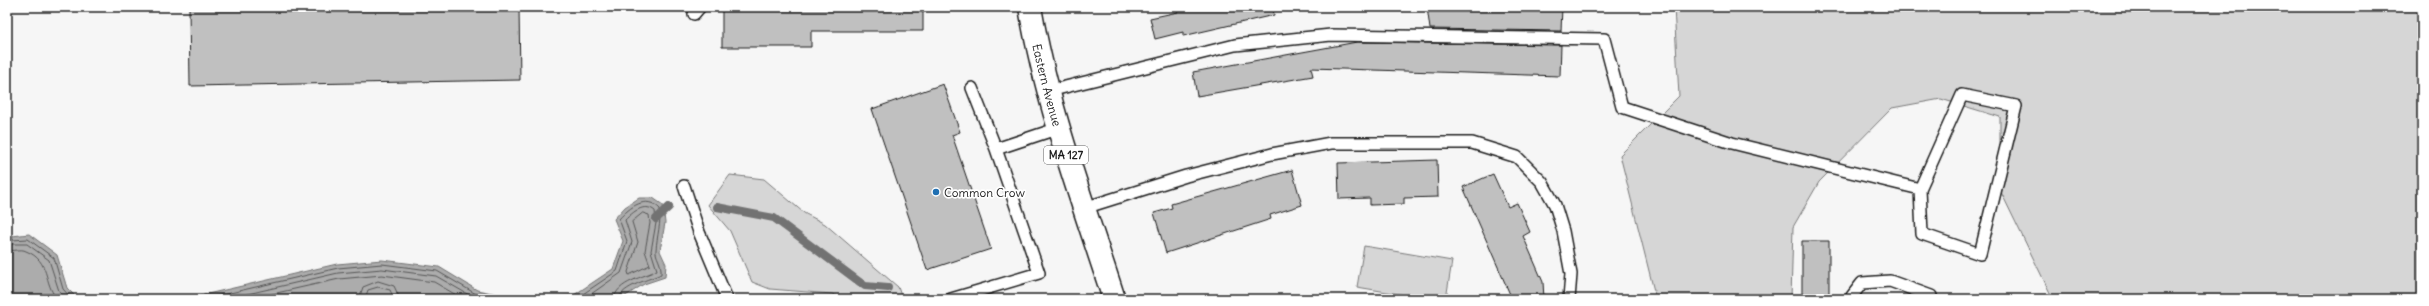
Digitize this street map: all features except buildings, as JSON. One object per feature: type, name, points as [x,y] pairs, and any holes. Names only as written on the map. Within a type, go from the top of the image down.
[{"type":"main road","name":"Eastern Avenue","points":[[1030,7],[1036,43],[1059,128],[1114,299]]},
{"type":"lane","points":[[1049,91],[1235,45],[1330,35],[1604,39],[1622,107],[1732,142],[1920,190]]},
{"type":"lane","points":[[951,299],[1039,273],[996,149],[972,88]]},
{"type":"lane","points":[[1962,95],[2016,106],[1980,254],[1922,234],[1920,190],[1962,95]]},
{"type":"lane","points":[[996,149],[1059,128]]},
{"type":"lane","points":[[1084,208],[1193,174],[1272,154],[1331,143],[1472,143],[1517,157],[1542,182],[1556,205],[1563,231],[1571,274],[1569,299]]},
{"type":"lane","points":[[684,186],[699,232],[727,299]]},
{"type":"lane","points":[[1852,299],[1852,296],[1862,283],[1890,281],[1931,296],[1931,299]]},
{"type":"shaded area","points":[[1674,7],[2422,7],[2422,299],[2053,299],[2000,190],[2000,117],[1941,99],[1892,108],[1819,182],[1793,227],[1791,299],[1656,299],[1620,155],[1679,96]]},
{"type":"shaded area","points":[[730,175],[764,179],[804,213],[825,224],[898,287],[902,299],[844,299],[832,294],[770,289],[752,282],[730,231],[708,205]]},
{"type":"shaded area","points":[[1364,246],[1452,261],[1446,299],[1429,299],[1357,287]]},
{"type":"water","points":[[639,198],[653,198],[663,205],[665,223],[660,251],[666,264],[665,277],[644,284],[621,299],[522,299],[574,295],[613,269],[623,241],[614,219],[625,207]]},
{"type":"water","points":[[7,229],[12,236],[29,234],[57,255],[67,288],[78,299],[7,299]]},
{"type":"water","points":[[382,260],[439,267],[477,290],[522,299],[396,299],[377,296],[369,299],[186,299],[337,264]]},
{"type":"waterway","points":[[656,219],[669,207]]},
{"type":"waterway","points":[[717,207],[774,218],[865,286],[888,288]]},
{"type":"place","name":"Common Crow","points":[[936,192]]}]
